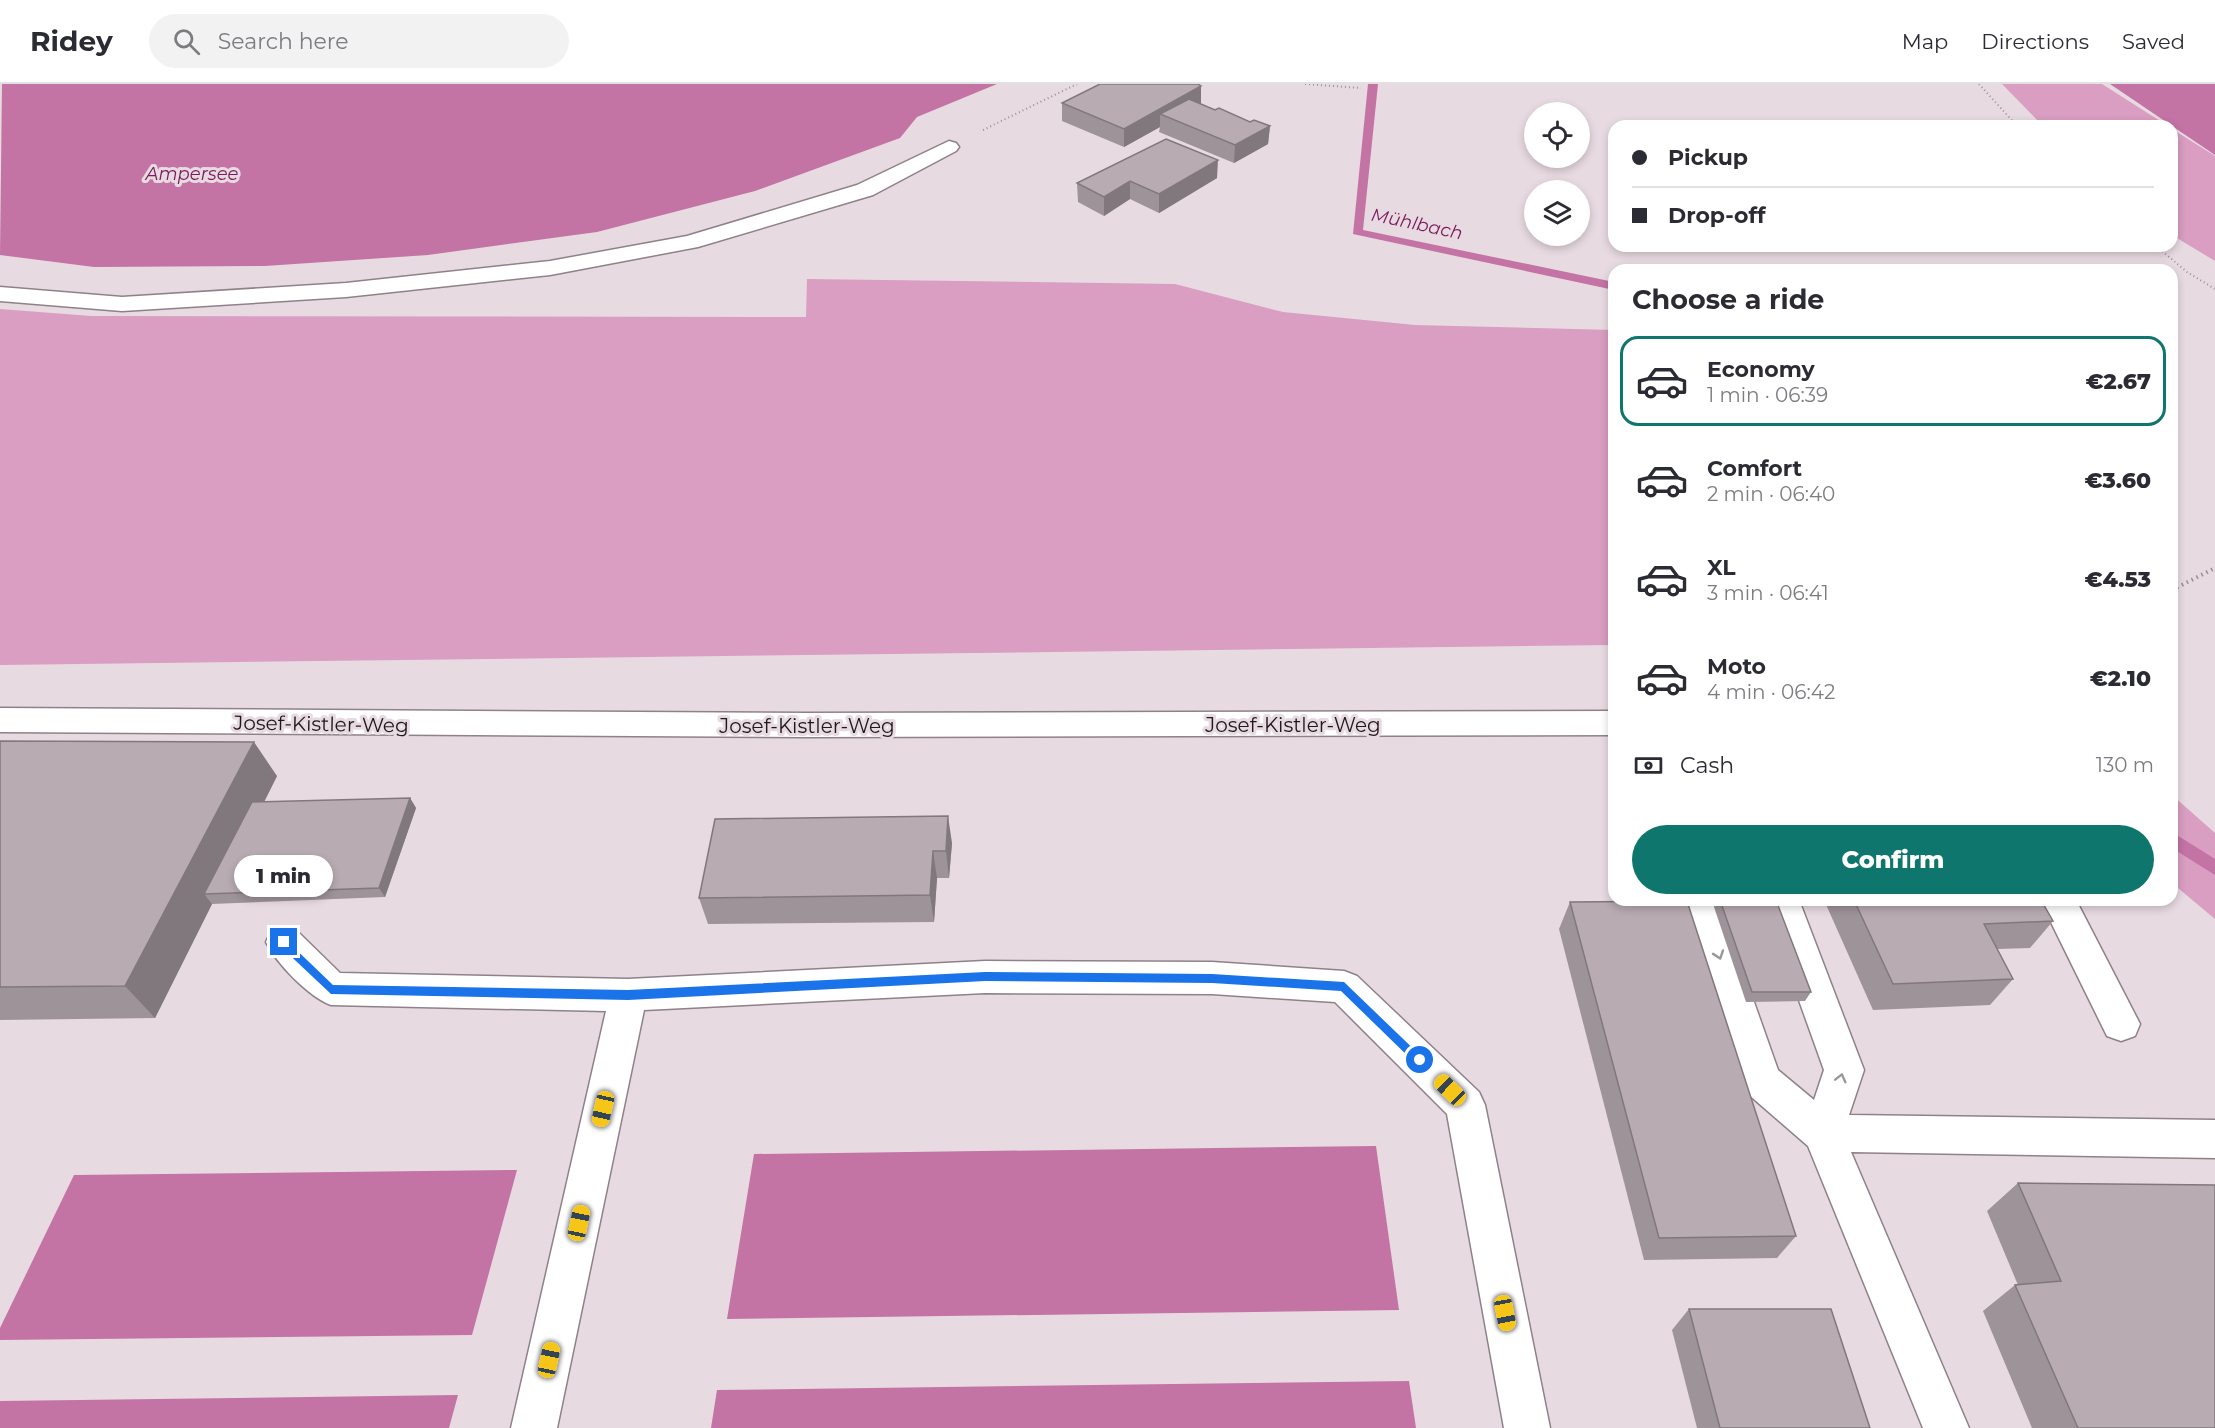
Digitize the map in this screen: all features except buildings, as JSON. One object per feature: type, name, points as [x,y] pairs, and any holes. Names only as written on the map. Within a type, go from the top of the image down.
[{"type":"street","points":[[0,294],[122,304],[346,290],[550,268],[690,242],[865,190],[949,147]]},
{"type":"street","name":"Josef-Kistler-Weg","points":[[0,720],[387,725],[1058,726],[1608,723]]},
{"type":"street","points":[[1702,906],[1762,1081],[1823,1133],[1946,1428]]},
{"type":"street","points":[[1783,906],[1844,1070],[1823,1133]]},
{"type":"street","points":[[2061,906],[2121,1024]]},
{"type":"street","points":[[284,942],[331,989],[628,995],[985,976],[1212,978],[1344,987],[1465,1105],[1527,1428]]},
{"type":"street","points":[[534,1428],[628,995]]},
{"type":"street","points":[[1823,1133],[2215,1139]]},
{"type":"path","points":[[949,147],[1077,84]]},
{"type":"path","points":[[1305,84],[1361,88]]},
{"type":"path","points":[[1979,84],[2012,120]]},
{"type":"path","points":[[2163,252],[2177,264]]},
{"type":"path","points":[[2178,264],[2215,289]]},
{"type":"path","points":[[2178,587],[2215,568]]},
{"type":"shaded area","points":[[2002,84],[2102,84],[2159,120],[2037,120]]},
{"type":"shaded area","points":[[2178,133],[2215,156],[2215,261],[2178,239]]},
{"type":"shaded area","points":[[807,279],[1175,284],[1283,312],[1415,325],[1608,330],[1608,645],[0,665],[0,309],[91,316],[806,317]]},
{"type":"shaded area","points":[[2178,800],[2215,833],[2215,919],[2178,888]]},
{"type":"water","name":"Ampersee","points":[[2,84],[997,84],[917,117],[900,138],[755,191],[597,232],[428,255],[265,266],[94,267],[0,255]]},
{"type":"water","points":[[2110,84],[2215,84],[2215,155],[2178,130],[2178,120],[2163,120]]},
{"type":"water","points":[[1376,1146],[1399,1310],[727,1319],[754,1154]]},
{"type":"water","points":[[517,1170],[472,1335],[0,1340],[0,1328],[74,1175]]},
{"type":"water","points":[[1409,1381],[1416,1428],[711,1428],[717,1390]]},
{"type":"water","points":[[458,1395],[449,1428],[0,1428],[0,1401]]},
{"type":"waterway","name":"Mühlbach","points":[[1373,84],[1357,232],[1608,285]]},
{"type":"waterway","name":"Mühlbach","points":[[2178,843],[2215,868]]},
{"type":"route","points":[[284,942],[331,989],[628,995],[985,976],[1212,978],[1344,987],[1420,1060]]}]
